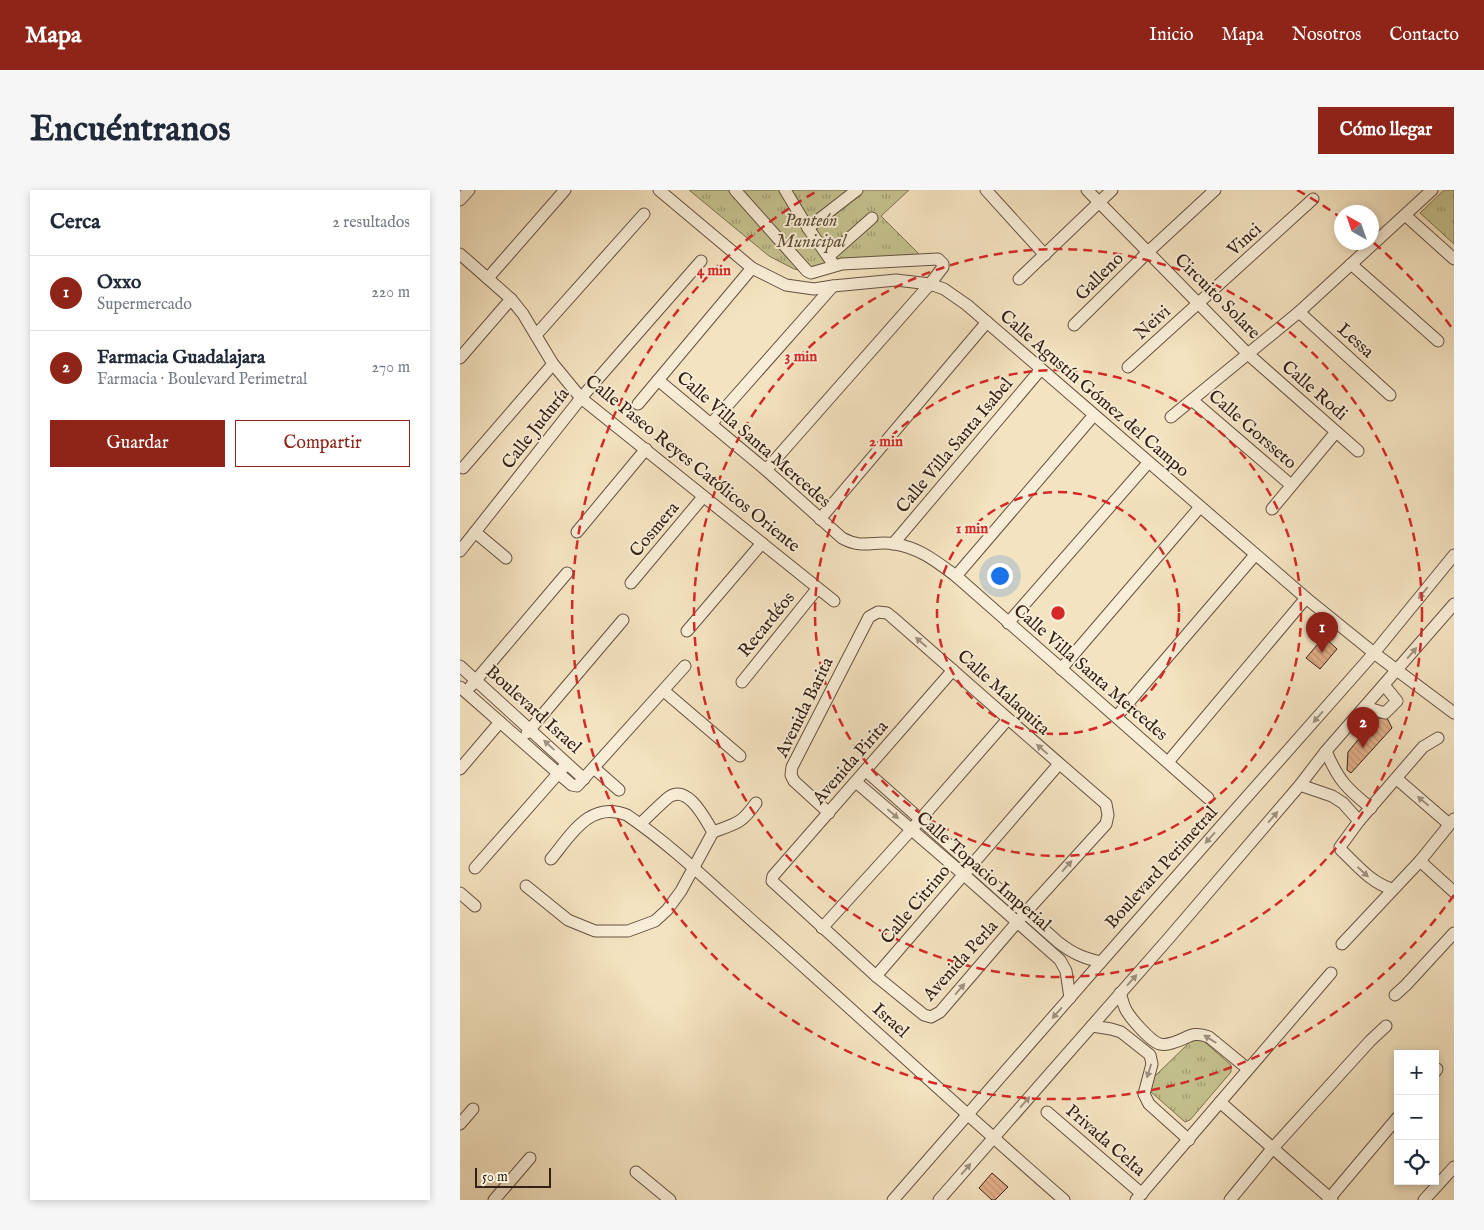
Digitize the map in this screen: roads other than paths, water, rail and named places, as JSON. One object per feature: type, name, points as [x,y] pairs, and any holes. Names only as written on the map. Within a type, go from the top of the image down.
[{"type":"street","points":[[460,200],[469,190]]},
{"type":"street","points":[[488,278],[565,190]]},
{"type":"street","name":"Calle Agustín Gómez del Campo","points":[[659,190],[752,268],[786,285],[814,289],[896,280],[930,284],[944,288],[1042,368],[1148,463],[1306,598],[1374,653],[1454,712]]},
{"type":"street","points":[[735,190],[807,271],[811,273],[831,260],[872,218]]},
{"type":"street","points":[[785,190],[808,228],[831,260]]},
{"type":"street","points":[[808,228],[857,190]]},
{"type":"street","points":[[986,190],[1045,255]]},
{"type":"street","name":"Circuito Solare","points":[[1087,190],[1249,355],[1299,312],[1432,190]]},
{"type":"street","points":[[1019,279],[1112,190]]},
{"type":"street","name":"Galleno","points":[[1074,325],[1215,190]]},
{"type":"street","name":"Vinci","points":[[1199,304],[1313,199]]},
{"type":"street","points":[[536,335],[644,214]]},
{"type":"street","points":[[1405,215],[1454,259]]},
{"type":"street","name":"Calle Paseo Reyes Católicos Oriente","points":[[460,254],[488,278],[523,314],[553,364],[581,398],[834,601]]},
{"type":"street","points":[[766,470],[943,267],[943,264],[938,259],[831,260]]},
{"type":"street","name":"Calle Juduría","points":[[460,551],[581,398],[701,261]]},
{"type":"street","points":[[1352,264],[1438,341]]},
{"type":"street","points":[[638,404],[752,268]]},
{"type":"street","points":[[711,424],[833,286]]},
{"type":"street","points":[[460,358],[510,299]]},
{"type":"street","name":"Neivi","points":[[1128,367],[1199,304]]},
{"type":"street","name":"Lessa","points":[[1299,312],[1390,395]]},
{"type":"street","points":[[820,520],[987,322]]},
{"type":"street","points":[[1171,417],[1249,355]]},
{"type":"street","name":"Calle Rodi","points":[[1249,355],[1358,451]]},
{"type":"street","points":[[464,468],[553,364]]},
{"type":"street","name":"Calle Villa Santa Isabel","points":[[893,544],[1042,368]]},
{"type":"street","name":"Calle Villa Santa Mercedes","points":[[658,380],[766,470],[820,520],[852,544],[893,544],[919,550],[956,576],[1208,798]]},
{"type":"street","name":"Calle Gorsseto","points":[[1192,400],[1291,485]]},
{"type":"street","points":[[956,576],[1094,415]]},
{"type":"street","points":[[1272,509],[1336,432]]},
{"type":"street","points":[[577,532],[646,450]]},
{"type":"street","points":[[1008,623],[1148,463]]},
{"type":"street","name":"Cosmera","points":[[631,583],[703,497]]},
{"type":"street","points":[[1062,669],[1200,507]]},
{"type":"street","points":[[476,532],[506,558]]},
{"type":"street","points":[[687,630],[762,543]]},
{"type":"street","points":[[1117,716],[1255,555]]},
{"type":"street","name":"Boulevard Perimetral","points":[[893,1200],[1100,962],[1374,653],[1454,555]]},
{"type":"street","points":[[463,690],[476,680],[567,572]]},
{"type":"street","name":"Recardéos","points":[[742,682],[817,588]]},
{"type":"street","points":[[1168,762],[1306,598]]},
{"type":"street","points":[[939,1200],[1092,1026],[1454,604]]},
{"type":"street","name":"Calle Malaquita","points":[[878,612],[887,613],[892,617],[1106,804]]},
{"type":"street","name":"Avenida Barita","points":[[829,813],[794,781],[791,775],[792,767],[869,616],[878,612]]},
{"type":"street","points":[[520,741],[623,620]]},
{"type":"street","name":"Boulevard Israel","points":[[460,666],[531,728],[584,779],[579,785],[572,785],[463,690]]},
{"type":"street","points":[[584,779],[685,666]]},
{"type":"street","name":"Avenida Pirita","points":[[822,928],[774,884],[772,881],[773,876],[954,670]]},
{"type":"street","points":[[1365,707],[1385,713],[1397,701],[1384,685]]},
{"type":"street","points":[[664,691],[740,756]]},
{"type":"street","points":[[876,976],[822,928],[912,830],[1008,719]]},
{"type":"street","points":[[460,769],[500,722]]},
{"type":"street","points":[[1392,889],[1374,881],[1340,847],[1423,747],[1438,738]]},
{"type":"street","points":[[1326,751],[1334,771],[1347,788],[1371,808]]},
{"type":"street","points":[[475,868],[567,763]]},
{"type":"street","name":"Calle Citrino","points":[[876,976],[1060,764]]},
{"type":"street","name":"Boulevard Israel","points":[[594,768],[619,790]]},
{"type":"street","name":"Calle Topacio Imperial","points":[[866,771],[920,820],[1017,923],[1060,960]]},
{"type":"street","points":[[1342,944],[1420,861],[1452,821],[1397,779]]},
{"type":"street","name":"Calle Topacio Imperial","points":[[856,782],[912,830],[1025,912],[1068,950],[1083,958],[1100,962]]},
{"type":"street","points":[[1300,785],[1338,799],[1360,821]]},
{"type":"street","points":[[1338,799],[1347,788]]},
{"type":"street","points":[[640,824],[670,797],[676,794],[688,797],[692,801],[713,832]]},
{"type":"street","points":[[526,886],[568,920],[595,931],[628,931],[655,921],[667,910],[677,896],[713,832],[740,822],[756,803]]},
{"type":"street","name":"Avenida Perla","points":[[876,976],[924,1015],[932,1017],[940,1012],[1025,912],[1106,824],[1108,815],[1106,804]]},
{"type":"street","name":"Israel","points":[[551,859],[582,822],[597,813],[617,811],[627,815],[693,868],[968,1114],[992,1138],[1064,1200]]},
{"type":"street","points":[[1420,861],[1454,892]]},
{"type":"street","points":[[460,893],[475,906]]},
{"type":"street","points":[[1395,995],[1454,933]]},
{"type":"street","points":[[1042,945],[1050,935]]},
{"type":"street","points":[[1068,950],[1060,960],[1066,971],[1070,998]]},
{"type":"street","points":[[1139,1197],[1331,974]]},
{"type":"street","points":[[1120,993],[1131,1018],[1160,1044],[1170,1044],[1190,1035],[1201,1034],[1209,1038],[1248,1069]]},
{"type":"street","points":[[1092,1026],[1121,1032],[1150,1055],[1152,1064],[1144,1094],[1149,1104],[1188,1140]]},
{"type":"street","points":[[1230,1200],[1272,1149],[1370,1041],[1386,1026]]},
{"type":"street","points":[[1134,1041],[1144,1031]]},
{"type":"street","points":[[1220,1102],[1330,1199],[1394,1122]]},
{"type":"street","points":[[460,1124],[473,1109]]},
{"type":"street","name":"Privada Celta","points":[[1047,1112],[1139,1197]]},
{"type":"street","points":[[494,1200],[530,1158]]},
{"type":"street","points":[[1424,1200],[1454,1167]]},
{"type":"street","points":[[636,1172],[670,1200]]},
{"type":"place","name":"Oxxo","points":[[1322,653]]},
{"type":"place","name":"Farmacia Guadalajara","points":[[1363,748]]},
{"type":"park label","name":"Panteón Municipal","points":[[811,230]]}]
